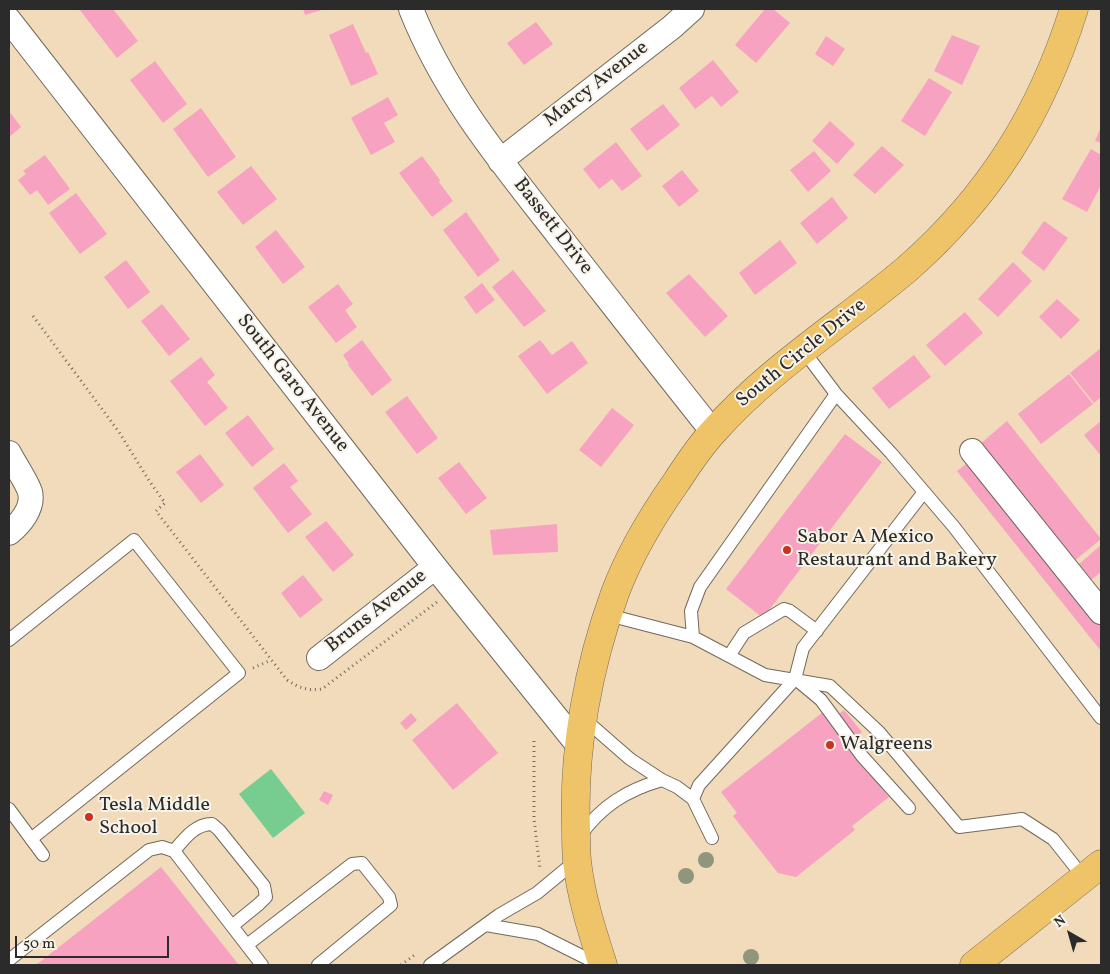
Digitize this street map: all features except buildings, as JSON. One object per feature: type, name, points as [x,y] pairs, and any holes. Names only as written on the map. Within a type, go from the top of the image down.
[{"type":"main road","name":"South Circle Drive","points":[[602,965],[588,921],[577,851],[575,799],[579,746],[590,679],[608,614],[634,551],[663,500],[713,432],[746,398],[803,350],[913,264],[975,200],[1021,135],[1056,60],[1074,9]]},
{"type":"main road","points":[[974,965],[1093,871]]},
{"type":"street","name":"Bassett Drive","points":[[411,9],[439,70],[500,161],[713,432]]},
{"type":"street","name":"Marcy Avenue","points":[[500,161],[672,27],[692,9]]},
{"type":"street","name":"South Garo Avenue","points":[[9,20],[435,567],[579,746]]},
{"type":"street","points":[[972,451],[1101,612]]},
{"type":"street","points":[[9,453],[30,493],[28,510],[19,525],[9,533]]},
{"type":"street","name":"Bruns Avenue","points":[[319,658],[435,567]]},
{"type":"lane","points":[[803,350],[836,394],[891,453],[954,526],[1101,718]]},
{"type":"lane","points":[[693,637],[691,611],[700,587],[836,394]]},
{"type":"lane","points":[[693,799],[699,785],[795,679],[804,648],[924,492]]},
{"type":"lane","points":[[9,640],[134,540],[239,673],[32,839]]},
{"type":"lane","points":[[729,656],[744,633],[784,609],[790,611],[817,631]]},
{"type":"lane","points":[[608,614],[693,637],[765,674],[830,686],[879,732],[959,827],[1022,819],[1053,839],[1093,871]]},
{"type":"lane","points":[[795,679],[821,700],[862,756],[909,808]]},
{"type":"lane","points":[[583,718],[630,759],[662,780],[677,787],[693,799],[712,838]]},
{"type":"lane","points":[[430,965],[499,915],[537,893],[577,851],[587,827],[614,800],[641,786],[662,780]]},
{"type":"lane","points":[[9,809],[43,855]]},
{"type":"lane","points":[[174,851],[188,835],[204,824],[212,824],[219,830],[264,886],[266,897],[232,926]]},
{"type":"lane","points":[[9,960],[149,850],[162,847],[174,851],[262,965]]},
{"type":"lane","points":[[247,945],[352,864],[362,863],[389,897],[391,905],[318,965]]},
{"type":"lane","points":[[486,925],[538,934],[602,965]]},
{"type":"path","points":[[33,316],[119,432],[150,482],[166,503],[156,511],[271,660]]},
{"type":"path","points":[[534,741],[534,819],[540,869],[534,874]]},
{"type":"path","points":[[401,965],[416,954]]},
{"type":"green space","points":[[271,769],[305,813],[273,838],[239,794]]},
{"type":"place","name":"Sabor A Mexico Restaurant and Bakery","points":[[787,550]]},
{"type":"place","name":"Walgreens","points":[[830,745]]},
{"type":"place","name":"Tesla Middle School","points":[[89,817]]}]
